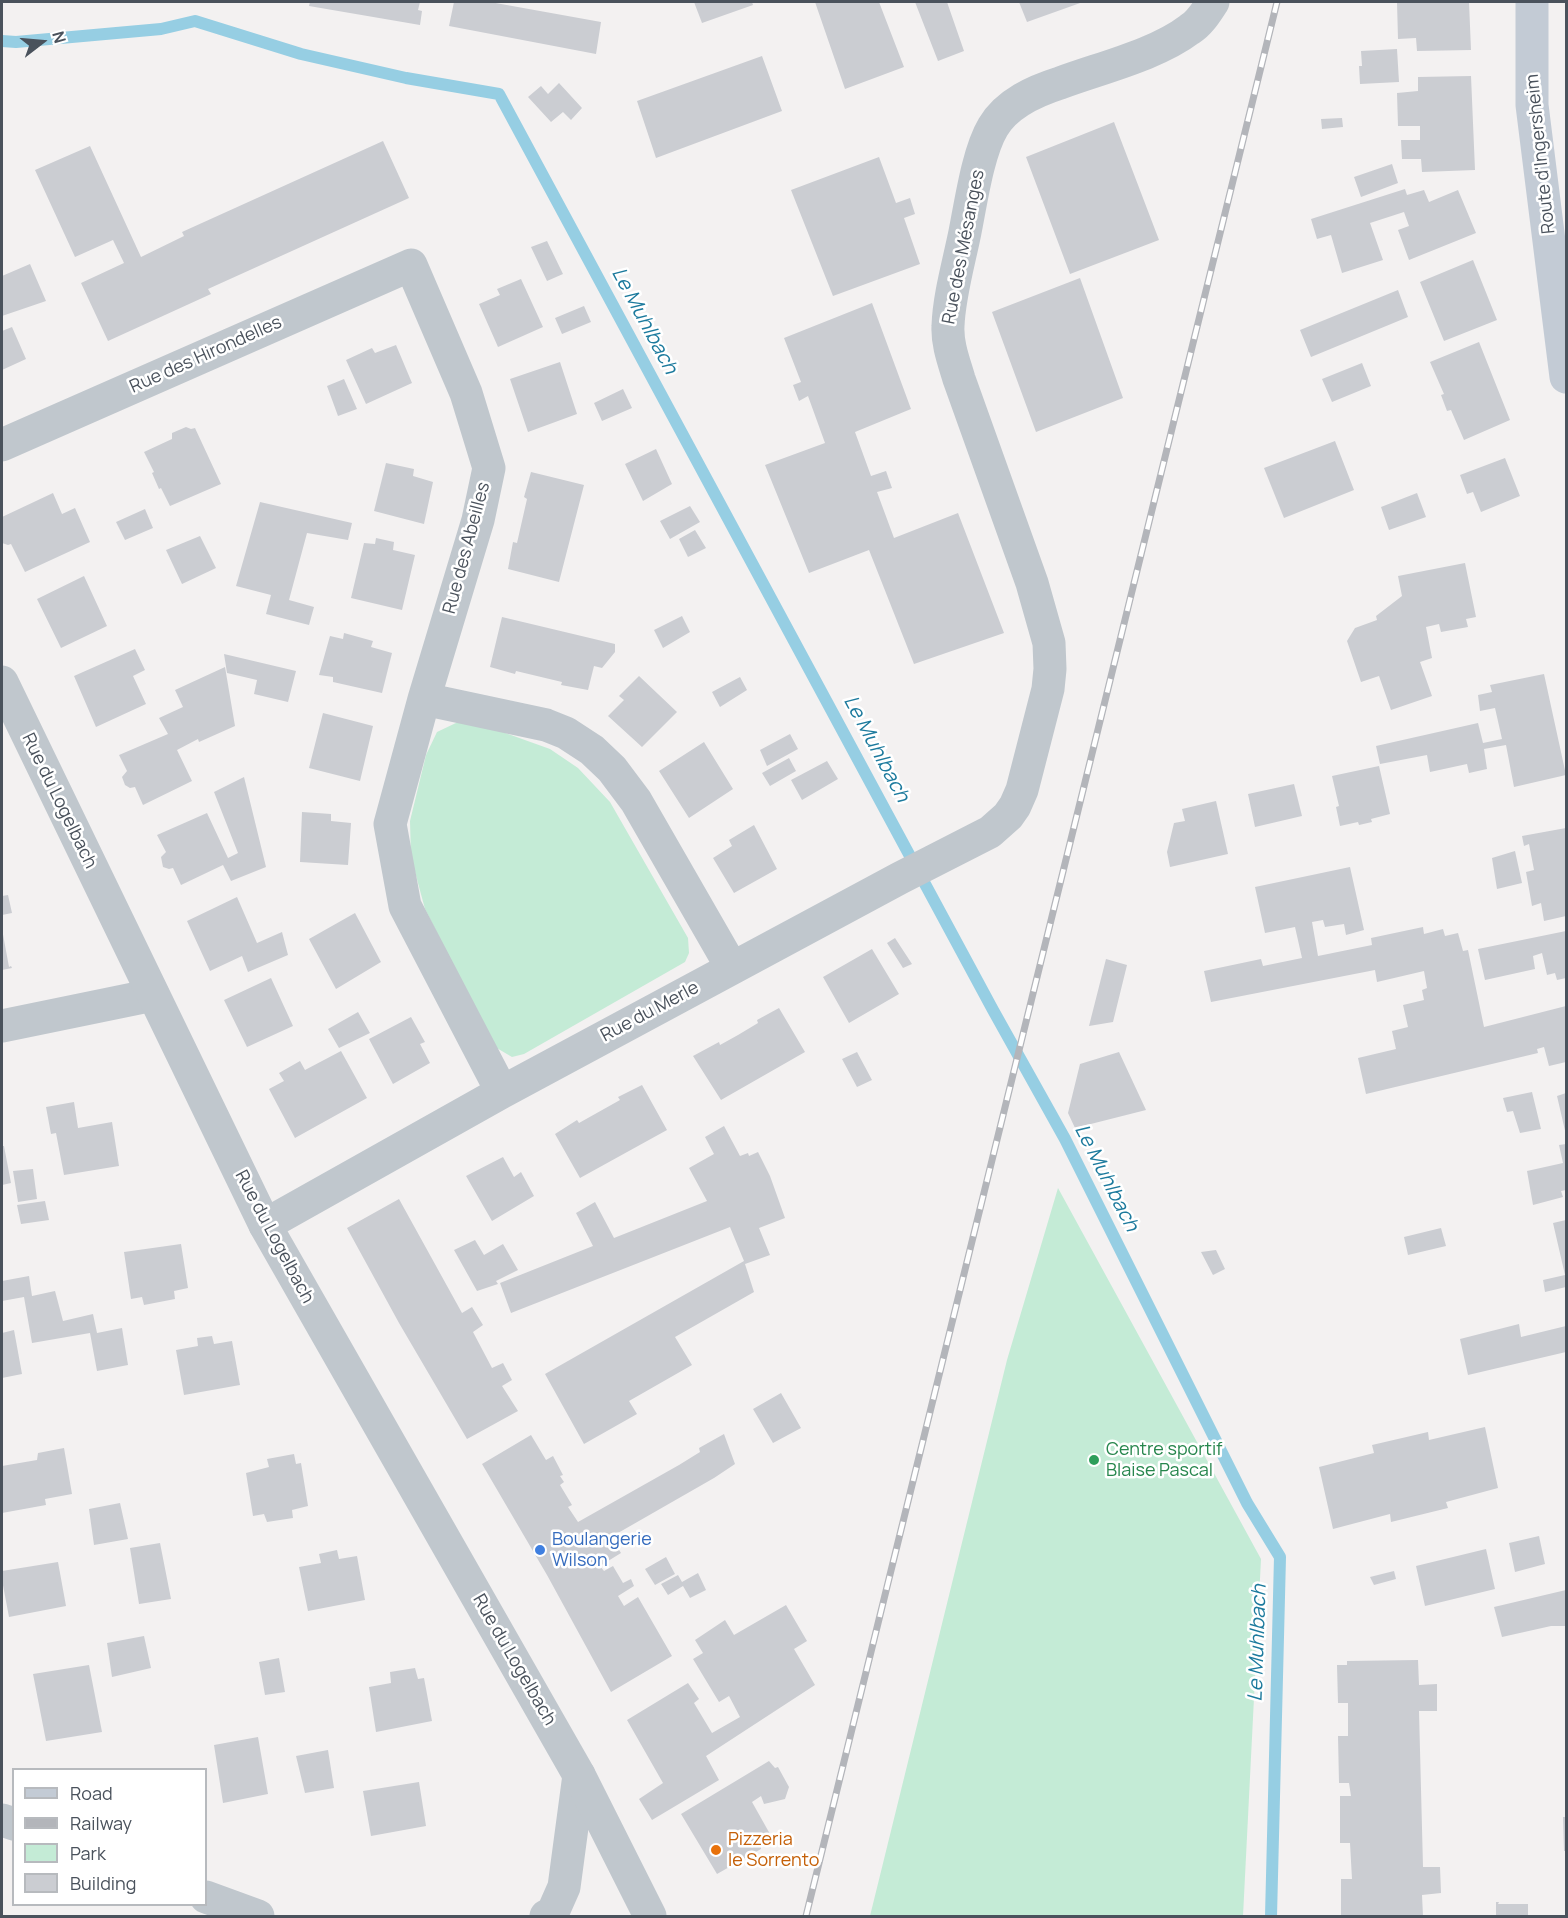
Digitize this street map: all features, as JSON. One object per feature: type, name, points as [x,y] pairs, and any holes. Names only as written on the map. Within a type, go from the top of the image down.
[{"type":"main road","name":"Route d'Ingersheim","points":[[1532,2],[1532,105],[1566,377]]},
{"type":"street","name":"Rue des Mésanges","points":[[1022,790],[1048,689],[1049,643],[1032,583],[949,347],[948,326],[951,304],[972,198],[985,146],[993,127],[1010,108],[1039,90],[1153,50],[1175,39],[1192,28],[1213,2]]},
{"type":"street","name":"Rue des Hirondelles","points":[[2,445],[411,265]]},
{"type":"street","name":"Rue des Abeilles","points":[[411,265],[466,393],[489,468],[478,520],[424,699],[390,824],[405,906],[502,1092]]},
{"type":"street","name":"Rue du Logelbach","points":[[2,682],[265,1225],[579,1775],[650,1917]]},
{"type":"street","points":[[424,699],[546,725],[566,733],[592,750],[612,770],[636,801],[732,968]]},
{"type":"street","name":"Rue du Merle","points":[[265,1225],[502,1092],[990,832],[1008,816],[1022,790]]},
{"type":"street","points":[[2,1026],[153,995]]},
{"type":"street","points":[[546,1917],[553,1912],[564,1887],[579,1775]]},
{"type":"street","points":[[207,1897],[258,1917]]},
{"type":"green space","points":[[458,722],[483,725],[550,749],[578,768],[610,802],[688,938],[689,953],[685,962],[524,1054],[512,1057],[495,1047],[425,909],[411,857],[410,821],[426,755],[437,732]]},
{"type":"green space","name":"Centre sportif Blaise Pascal","points":[[1058,1188],[1261,1559],[1243,1916],[870,1916],[1007,1360]]},
{"type":"building","points":[[310,2],[420,2],[418,10],[422,11],[420,25],[309,6]]},
{"type":"building","points":[[454,2],[490,2],[601,22],[596,54],[449,26]]},
{"type":"building","points":[[694,2],[752,2],[753,5],[702,23]]},
{"type":"building","points":[[815,2],[879,2],[904,67],[845,89]]},
{"type":"building","points":[[915,2],[947,2],[964,51],[938,61]]},
{"type":"building","points":[[1019,2],[1083,2],[1027,22]]},
{"type":"building","points":[[1397,2],[1469,2],[1471,50],[1417,51],[1416,38],[1398,39]]},
{"type":"building","points":[[1397,49],[1399,82],[1360,84],[1361,51]]},
{"type":"building","points":[[762,56],[782,111],[656,158],[637,101]]},
{"type":"building","points":[[1471,76],[1475,170],[1422,172],[1421,159],[1402,159],[1401,140],[1420,140],[1420,126],[1398,126],[1397,93],[1418,91],[1418,77]]},
{"type":"building","points":[[559,83],[582,108],[571,120],[563,112],[551,122],[528,97],[541,86],[548,94]]},
{"type":"building","points":[[1342,118],[1343,127],[1322,129],[1321,119]]},
{"type":"building","points":[[1114,122],[1159,240],[1070,274],[1026,157]]},
{"type":"building","points":[[383,141],[409,198],[208,289],[211,294],[108,341],[81,283],[124,263],[113,240],[75,257],[35,170],[90,146],[141,257],[184,236],[182,232]]},
{"type":"building","points":[[879,157],[896,203],[910,198],[915,214],[904,218],[920,264],[833,296],[791,190]]},
{"type":"building","points":[[1392,164],[1398,183],[1361,197],[1354,177]]},
{"type":"building","points":[[1405,189],[1407,195],[1424,190],[1429,202],[1458,190],[1476,233],[1409,260],[1398,230],[1409,226],[1404,212],[1370,223],[1383,260],[1342,273],[1331,235],[1317,239],[1311,219]]},
{"type":"building","points":[[547,241],[563,274],[547,281],[531,247]]},
{"type":"building","points":[[1473,260],[1497,320],[1444,341],[1420,282]]},
{"type":"building","points":[[30,264],[46,301],[2,316],[2,276]]},
{"type":"building","points":[[1080,278],[1123,398],[1036,432],[992,312]]},
{"type":"building","points":[[521,279],[543,327],[498,347],[479,304],[500,295],[497,289]]},
{"type":"building","points":[[1398,290],[1408,317],[1311,357],[1300,330]]},
{"type":"building","points":[[872,303],[911,409],[855,432],[871,476],[886,471],[892,488],[877,492],[894,538],[958,513],[1004,633],[914,664],[869,550],[809,573],[765,465],[825,443],[808,396],[799,401],[793,385],[801,382],[784,338]]},
{"type":"building","points":[[584,306],[591,322],[562,334],[555,318]]},
{"type":"building","points":[[12,327],[26,359],[2,370],[2,331]]},
{"type":"building","points":[[1479,342],[1510,420],[1464,440],[1451,410],[1447,411],[1441,395],[1444,394],[1430,362]]},
{"type":"building","points":[[396,345],[412,383],[366,404],[346,360],[372,348],[375,353]]},
{"type":"building","points":[[560,362],[577,414],[528,432],[510,379]]},
{"type":"building","points":[[1362,363],[1371,386],[1332,402],[1322,379]]},
{"type":"building","points":[[344,379],[357,409],[338,416],[327,386]]},
{"type":"building","points":[[623,389],[632,408],[602,421],[594,403]]},
{"type":"building","points":[[186,427],[195,428],[221,484],[170,506],[161,488],[159,489],[144,452],[172,439],[172,433]]},
{"type":"building","points":[[1335,441],[1354,490],[1284,518],[1264,468]]},
{"type":"building","points":[[656,449],[672,484],[643,501],[625,464]]},
{"type":"building","points":[[1505,458],[1520,496],[1481,512],[1473,492],[1467,494],[1460,475]]},
{"type":"building","points":[[386,463],[414,469],[413,476],[433,482],[424,524],[374,511]]},
{"type":"building","points":[[531,472],[584,485],[559,582],[508,569],[513,542],[517,543],[527,499],[524,497]]},
{"type":"building","points":[[53,493],[62,514],[75,508],[90,542],[25,572],[11,544],[2,543],[2,517]]},
{"type":"building","points":[[1417,493],[1426,517],[1389,530],[1381,507]]},
{"type":"building","points":[[260,502],[352,523],[348,540],[307,533],[289,600],[314,607],[309,625],[266,614],[271,595],[236,586]]},
{"type":"building","points":[[690,506],[700,522],[670,539],[660,521]]},
{"type":"building","points":[[145,509],[153,528],[125,540],[116,522]]},
{"type":"building","points":[[695,530],[706,548],[688,557],[679,539]]},
{"type":"building","points":[[200,536],[216,568],[182,584],[166,550]]},
{"type":"building","points":[[376,538],[394,542],[393,550],[415,555],[402,610],[351,598],[364,543],[375,544]]},
{"type":"building","points":[[1465,563],[1476,617],[1466,619],[1468,627],[1441,632],[1439,624],[1426,627],[1432,658],[1420,662],[1432,696],[1391,710],[1379,676],[1361,682],[1347,641],[1355,628],[1377,620],[1376,616],[1402,596],[1398,576]]},
{"type":"building","points":[[84,576],[107,626],[61,648],[37,599]]},
{"type":"building","points":[[682,616],[690,632],[663,648],[654,630]]},
{"type":"building","points":[[502,617],[615,644],[615,652],[602,668],[594,666],[588,690],[561,685],[562,682],[516,671],[515,674],[490,667]]},
{"type":"building","points":[[344,633],[373,641],[371,647],[392,653],[382,693],[333,682],[333,677],[319,675],[330,636],[343,639]]},
{"type":"building","points":[[135,649],[145,670],[133,676],[146,704],[96,727],[74,676]]},
{"type":"building","points":[[224,654],[296,671],[288,702],[254,694],[257,680],[227,673]]},
{"type":"building","points":[[225,667],[235,726],[199,742],[198,739],[177,750],[192,781],[143,805],[135,787],[130,788],[125,785],[122,777],[127,771],[119,755],[168,734],[159,718],[183,707],[175,690]]},
{"type":"building","points":[[1544,674],[1566,775],[1514,787],[1506,745],[1484,749],[1487,769],[1469,773],[1467,764],[1430,772],[1427,755],[1380,764],[1376,746],[1478,723],[1483,743],[1502,739],[1495,708],[1480,711],[1478,695],[1492,692],[1490,685]]},
{"type":"building","points":[[639,676],[677,712],[642,747],[608,716],[624,700],[619,696]]},
{"type":"building","points":[[740,677],[747,690],[720,707],[712,692]]},
{"type":"building","points":[[323,713],[373,726],[360,781],[309,768]]},
{"type":"building","points":[[790,734],[798,749],[767,766],[760,750]]},
{"type":"building","points":[[704,742],[733,789],[689,818],[659,771]]},
{"type":"building","points":[[789,758],[796,771],[770,786],[762,773]]},
{"type":"building","points":[[827,761],[838,779],[802,800],[791,780]]},
{"type":"building","points":[[1379,766],[1390,814],[1371,819],[1372,822],[1340,826],[1336,807],[1339,806],[1332,776]]},
{"type":"building","points":[[244,777],[266,867],[231,881],[223,865],[181,885],[173,868],[163,867],[161,857],[166,852],[157,835],[207,813],[228,858],[238,853],[214,792]]},
{"type":"building","points":[[1294,784],[1302,816],[1255,827],[1248,794]]},
{"type":"building","points":[[1216,801],[1228,854],[1170,867],[1167,852],[1174,823],[1185,821],[1182,809]]},
{"type":"building","points":[[302,812],[331,814],[331,821],[351,823],[348,865],[300,862]]},
{"type":"building","points":[[754,825],[777,869],[734,893],[713,858],[732,846],[729,840]]},
{"type":"building","points":[[1566,828],[1566,916],[1544,921],[1541,903],[1532,906],[1526,872],[1534,870],[1529,844],[1524,846],[1522,836]]},
{"type":"building","points":[[1515,851],[1522,883],[1497,889],[1492,858]]},
{"type":"building","points":[[1350,867],[1364,930],[1346,935],[1344,924],[1325,927],[1323,920],[1312,922],[1318,956],[1372,945],[1371,938],[1423,927],[1424,934],[1443,929],[1445,936],[1458,933],[1463,951],[1468,950],[1484,1027],[1566,1006],[1566,1062],[1549,1066],[1544,1047],[1537,1049],[1538,1053],[1366,1094],[1358,1058],[1396,1049],[1392,1031],[1408,1027],[1403,1005],[1424,1000],[1422,990],[1427,988],[1424,971],[1377,982],[1375,970],[1211,1002],[1204,971],[1261,959],[1263,966],[1302,958],[1295,927],[1265,933],[1255,887]]},
{"type":"building","points":[[8,895],[12,913],[2,915],[2,896]]},
{"type":"building","points":[[237,897],[257,943],[282,932],[288,955],[248,972],[242,956],[210,971],[187,921]]},
{"type":"building","points":[[355,913],[381,962],[336,989],[309,939]]},
{"type":"building","points":[[2,929],[9,967],[12,968],[2,970]]},
{"type":"building","points":[[1566,931],[1566,978],[1557,980],[1555,973],[1547,975],[1542,953],[1533,956],[1535,969],[1485,980],[1478,949]]},
{"type":"building","points":[[895,938],[912,964],[903,968],[887,943]]},
{"type":"building","points":[[872,949],[899,994],[849,1023],[823,977]]},
{"type":"building","points":[[1106,959],[1127,965],[1113,1022],[1089,1026]]},
{"type":"building","points":[[271,978],[293,1026],[247,1047],[224,1000]]},
{"type":"building","points":[[779,1008],[805,1052],[721,1100],[693,1056],[738,1035],[758,1023],[757,1020]]},
{"type":"building","points":[[358,1012],[370,1033],[339,1048],[328,1029]]},
{"type":"building","points":[[411,1017],[425,1042],[420,1044],[430,1063],[393,1084],[369,1039]]},
{"type":"building","points":[[341,1051],[367,1098],[295,1138],[269,1089],[284,1081],[279,1073],[300,1061],[305,1070]]},
{"type":"building","points":[[857,1052],[872,1080],[857,1087],[842,1059]]},
{"type":"building","points":[[1119,1052],[1146,1110],[1075,1128],[1068,1113],[1080,1064]]},
{"type":"building","points":[[642,1085],[667,1130],[580,1178],[555,1134],[577,1120],[579,1123],[620,1100],[618,1097]]},
{"type":"building","points":[[1532,1092],[1541,1129],[1520,1133],[1513,1111],[1507,1112],[1503,1098]]},
{"type":"building","points":[[1566,1093],[1566,1135],[1557,1096]]},
{"type":"building","points":[[74,1102],[78,1128],[112,1122],[119,1166],[64,1175],[56,1133],[51,1134],[46,1107]]},
{"type":"building","points":[[724,1126],[740,1156],[748,1153],[749,1156],[758,1152],[770,1176],[785,1218],[759,1228],[770,1255],[745,1264],[754,1292],[675,1337],[692,1365],[629,1401],[637,1414],[584,1444],[545,1374],[744,1261],[730,1227],[511,1313],[500,1283],[593,1246],[576,1213],[595,1202],[614,1238],[707,1201],[689,1168],[714,1154],[705,1137]]},
{"type":"building","points":[[1566,1144],[1566,1190],[1561,1191],[1563,1197],[1533,1205],[1527,1171],[1563,1163],[1559,1145]]},
{"type":"building","points":[[2,1146],[4,1146],[11,1183],[2,1185]]},
{"type":"building","points":[[503,1157],[514,1177],[521,1172],[534,1196],[492,1221],[466,1176]]},
{"type":"building","points":[[33,1169],[37,1199],[18,1202],[13,1171]]},
{"type":"building","points":[[399,1199],[462,1313],[472,1307],[483,1325],[473,1332],[492,1368],[503,1363],[512,1380],[502,1386],[518,1411],[467,1439],[347,1228]]},
{"type":"building","points":[[45,1201],[49,1220],[21,1224],[17,1205]]},
{"type":"building","points":[[1566,1220],[1566,1287],[1545,1292],[1543,1280],[1565,1275],[1553,1223]]},
{"type":"building","points":[[1441,1228],[1446,1246],[1408,1255],[1404,1237]]},
{"type":"building","points":[[475,1240],[484,1255],[503,1244],[518,1270],[496,1281],[498,1284],[477,1291],[454,1250]]},
{"type":"building","points":[[181,1244],[188,1288],[174,1291],[175,1299],[144,1305],[142,1297],[131,1299],[124,1252]]},
{"type":"building","points":[[1216,1250],[1225,1269],[1213,1275],[1201,1252]]},
{"type":"building","points":[[29,1276],[32,1296],[55,1291],[63,1321],[93,1314],[97,1333],[122,1328],[128,1365],[97,1371],[90,1333],[32,1343],[24,1297],[2,1301],[2,1281]]},
{"type":"building","points":[[1519,1324],[1521,1337],[1566,1326],[1566,1352],[1468,1375],[1460,1339]]},
{"type":"building","points":[[14,1330],[22,1374],[2,1378],[2,1333]]},
{"type":"building","points":[[212,1336],[214,1344],[232,1341],[240,1385],[184,1395],[176,1350],[198,1346],[197,1338]]},
{"type":"building","points":[[781,1393],[801,1428],[773,1443],[753,1409]]},
{"type":"building","points":[[1485,1427],[1498,1488],[1446,1502],[1448,1508],[1391,1522],[1390,1514],[1333,1529],[1319,1467],[1374,1453],[1372,1445],[1428,1432],[1429,1440]]},
{"type":"building","points":[[724,1434],[735,1464],[611,1537],[621,1553],[600,1566],[604,1571],[613,1566],[623,1583],[631,1579],[634,1586],[618,1596],[624,1606],[638,1597],[672,1656],[611,1692],[547,1575],[482,1464],[531,1435],[546,1460],[553,1456],[563,1475],[560,1476],[564,1482],[560,1485],[572,1505],[568,1507],[578,1522],[679,1465],[700,1452],[699,1448]]},
{"type":"building","points":[[64,1448],[72,1494],[45,1499],[46,1505],[2,1513],[2,1466],[37,1460],[38,1453]]},
{"type":"building","points":[[294,1454],[296,1464],[301,1463],[308,1506],[292,1510],[293,1518],[267,1522],[264,1514],[253,1516],[246,1473],[269,1467],[267,1459]]},
{"type":"building","points":[[120,1503],[128,1539],[94,1545],[89,1509]]},
{"type":"building","points":[[1539,1536],[1545,1564],[1515,1572],[1509,1543]]},
{"type":"building","points":[[160,1543],[171,1599],[139,1604],[130,1548]]},
{"type":"building","points":[[1486,1549],[1495,1589],[1425,1606],[1416,1566]]},
{"type":"building","points":[[337,1550],[339,1559],[357,1556],[365,1600],[308,1611],[299,1567],[321,1563],[319,1554]]},
{"type":"building","points":[[666,1557],[675,1574],[655,1585],[645,1569]]},
{"type":"building","points":[[58,1562],[66,1606],[9,1617],[2,1571]]},
{"type":"building","points":[[1394,1571],[1396,1579],[1374,1585],[1370,1577]]},
{"type":"building","points":[[698,1573],[706,1590],[690,1598],[683,1586],[668,1595],[661,1584],[678,1575],[682,1582]]},
{"type":"building","points":[[1566,1590],[1566,1626],[1551,1626],[1502,1637],[1494,1607]]},
{"type":"building","points":[[786,1605],[807,1641],[794,1649],[815,1685],[706,1756],[719,1780],[652,1820],[639,1799],[663,1783],[627,1720],[688,1683],[699,1699],[694,1703],[712,1733],[740,1717],[729,1696],[719,1702],[693,1659],[703,1653],[695,1640],[725,1620],[734,1635]]},
{"type":"building","points":[[144,1636],[151,1668],[112,1677],[107,1643]]},
{"type":"building","points":[[279,1658],[285,1692],[265,1695],[259,1662]]},
{"type":"building","points":[[1418,1660],[1419,1685],[1437,1684],[1437,1711],[1419,1711],[1423,1867],[1440,1867],[1441,1893],[1422,1895],[1423,1916],[1341,1916],[1341,1879],[1352,1879],[1350,1843],[1340,1843],[1340,1796],[1351,1796],[1349,1783],[1339,1783],[1338,1736],[1348,1736],[1348,1703],[1338,1703],[1337,1665],[1347,1665],[1347,1661]]},
{"type":"building","points":[[89,1665],[102,1732],[46,1741],[33,1674]]},
{"type":"building","points":[[415,1668],[418,1679],[424,1678],[432,1721],[376,1732],[369,1687],[391,1683],[390,1672]]},
{"type":"building","points":[[258,1737],[268,1794],[223,1803],[214,1745]]},
{"type":"building","points":[[328,1750],[334,1788],[305,1793],[296,1756]]},
{"type":"building","points":[[769,1761],[775,1768],[778,1767],[789,1787],[785,1799],[764,1804],[761,1796],[752,1802],[770,1834],[764,1837],[766,1844],[717,1874],[681,1814]]},
{"type":"building","points":[[419,1782],[426,1826],[371,1836],[363,1791]]},
{"type":"building","points":[[1563,1817],[1566,1817],[1566,1851],[1564,1851]]},
{"type":"building","points":[[1496,1902],[1499,1902],[1498,1904],[1528,1904],[1528,1916],[1496,1916]]},
{"type":"waterway","name":"Le Muhlbach","points":[[2,41],[16,42],[161,29],[195,21],[301,54],[406,78],[499,94],[993,1010],[1065,1139],[1247,1503],[1280,1557],[1271,1916]]},
{"type":"railway","points":[[806,1916],[1277,2]]},
{"type":"place","name":"Centre sportif Blaise Pascal","points":[[1094,1460]]},
{"type":"place","name":"Boulangerie Wilson","points":[[540,1550]]},
{"type":"place","name":"Pizzeria le Sorrento","points":[[716,1850]]}]
